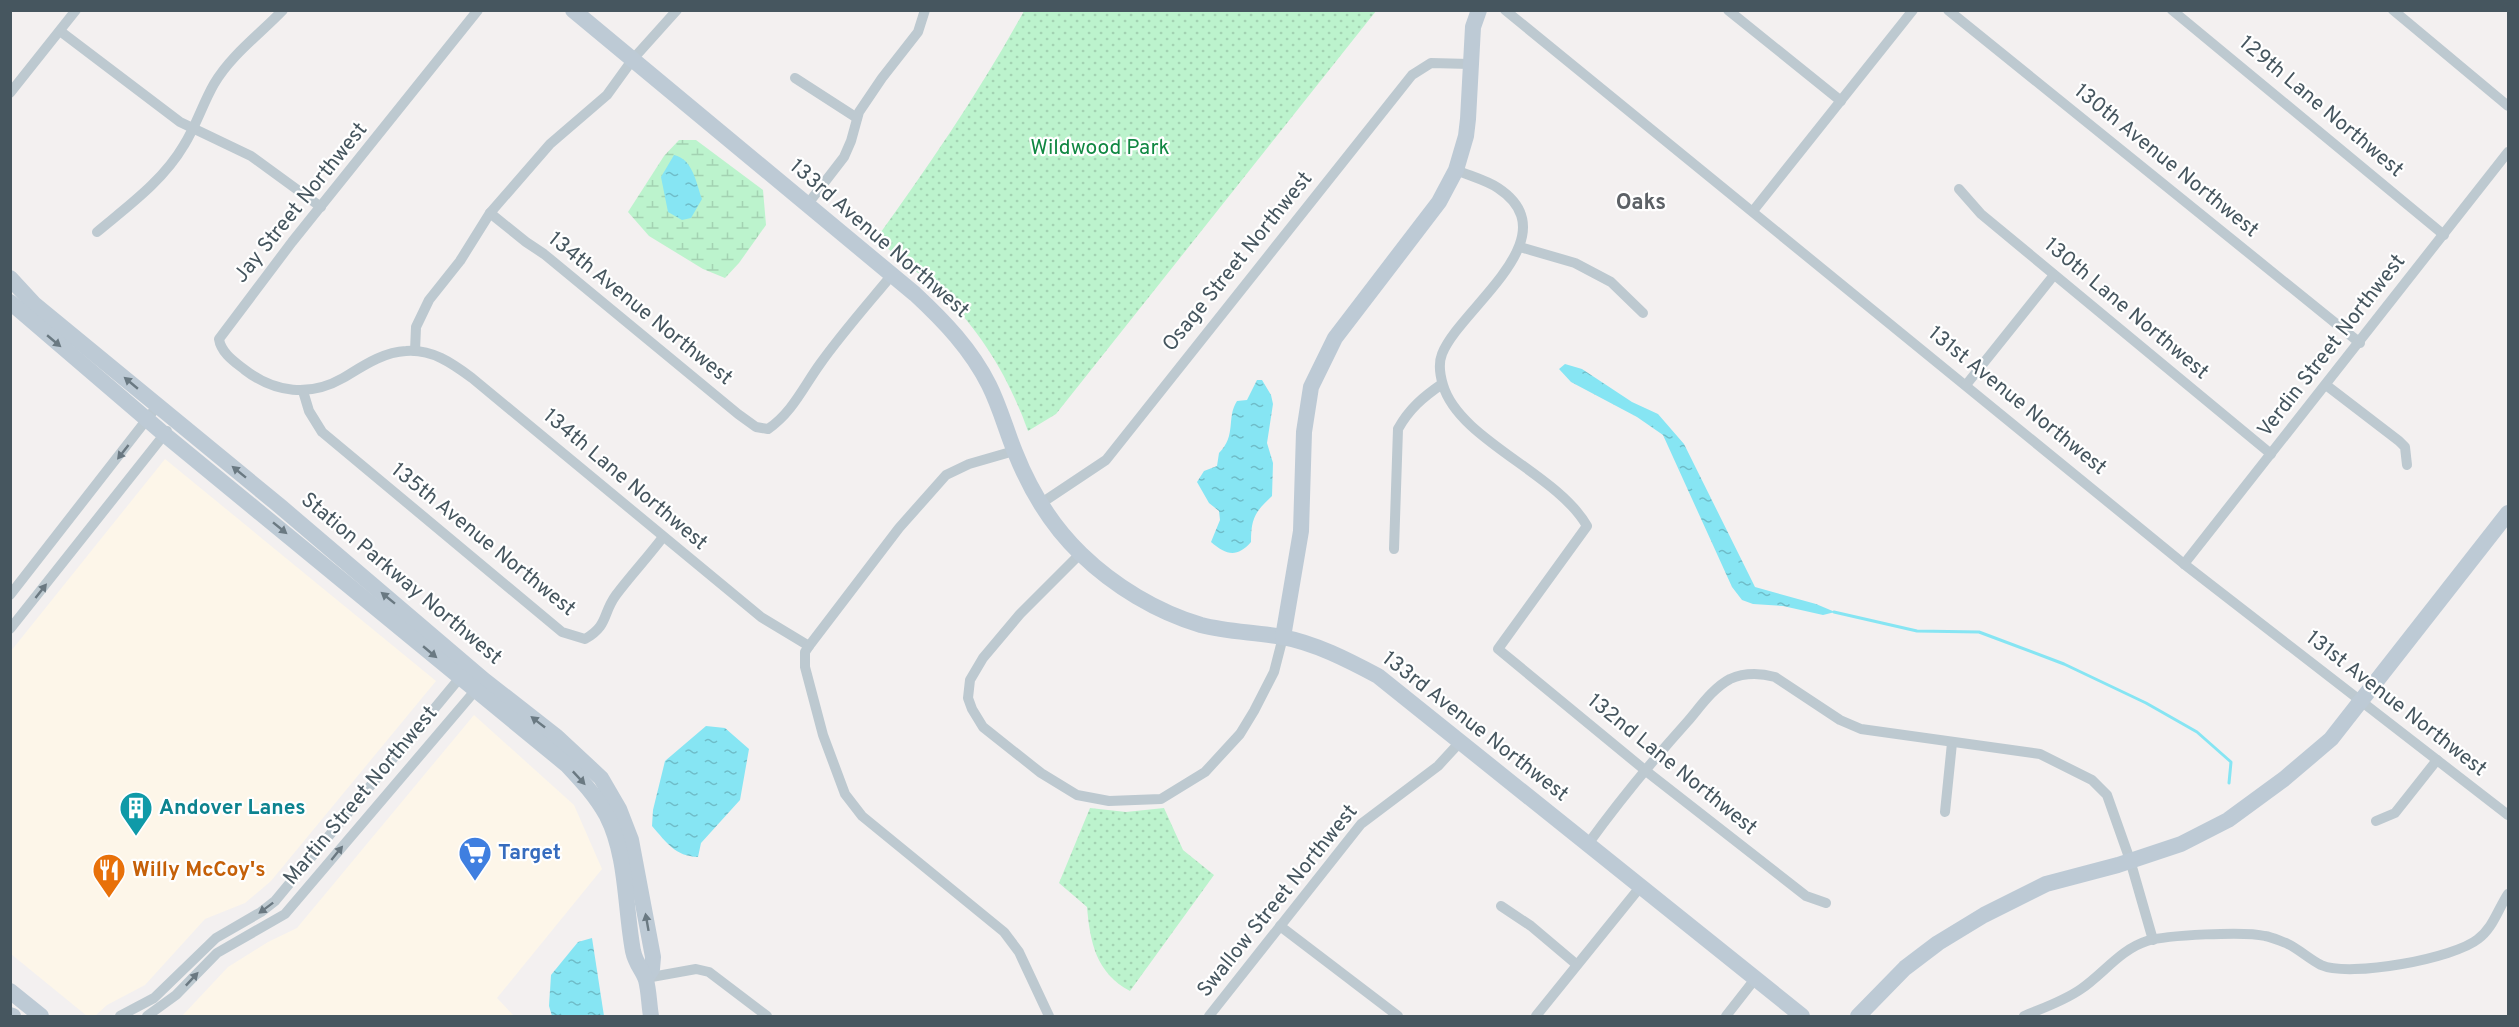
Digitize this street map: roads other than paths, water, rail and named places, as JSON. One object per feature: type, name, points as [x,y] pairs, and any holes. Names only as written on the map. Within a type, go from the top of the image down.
[{"type":"street","points":[[10,93],[76,10]]},
{"type":"street","points":[[97,232],[155,182],[170,165],[193,128],[214,83],[235,57],[283,10]]},
{"type":"street","name":"Jay Street Northwest","points":[[303,392],[283,390],[247,372],[227,355],[219,339],[478,10]]},
{"type":"street","name":"133rd Avenue Northwest","points":[[573,10],[915,294],[946,323],[971,354],[989,385],[1014,451],[1040,504],[1080,554],[1115,582],[1142,600],[1170,614],[1215,628],[1283,637],[1334,654],[1378,676],[1802,1017]]},
{"type":"street","points":[[303,392],[341,379],[379,358],[404,351],[415,351],[416,327],[429,300],[460,261],[490,213],[550,144],[607,95],[633,59],[677,10]]},
{"type":"street","points":[[807,205],[844,157],[857,118],[882,78],[918,32],[925,10]]},
{"type":"street","points":[[1080,554],[1020,614],[983,658],[970,680],[969,698],[972,710],[983,727],[1041,773],[1077,795],[1097,800],[1132,802],[1161,799],[1205,772],[1240,734],[1274,672],[1283,637],[1301,531],[1304,432],[1311,387],[1335,338],[1439,202],[1456,170],[1466,136],[1473,27],[1479,10]]},
{"type":"street","name":"131st Avenue Northwest","points":[[1505,10],[2184,564],[2508,815]]},
{"type":"street","points":[[1753,211],[1913,10]]},
{"type":"street","name":"130th Avenue Northwest","points":[[1948,10],[2360,342]]},
{"type":"street","name":"129th Lane Northwest","points":[[2172,10],[2444,235]]},
{"type":"street","points":[[1729,11],[1841,101]]},
{"type":"street","points":[[2393,11],[2508,106]]},
{"type":"street","points":[[60,31],[180,122],[251,156],[321,207]]},
{"type":"street","name":"Osage Street Northwest","points":[[1040,504],[1093,471],[1112,453],[1413,75],[1431,63],[1470,64]]},
{"type":"street","points":[[795,78],[857,118]]},
{"type":"street","name":"Verdin Street Northwest","points":[[2184,564],[2508,152]]},
{"type":"street","points":[[1394,549],[1398,429],[1407,413],[1422,397],[1442,384],[1439,369],[1441,356],[1451,337],[1516,257],[1523,236],[1517,209],[1509,197],[1487,182],[1456,170]]},
{"type":"street","name":"130th Lane Northwest","points":[[1959,189],[1981,214],[2271,454]]},
{"type":"street","name":"134th Avenue Northwest","points":[[490,213],[544,254],[738,414],[756,427],[768,429],[777,423],[797,399],[824,358],[891,276]]},
{"type":"street","points":[[1520,247],[1575,263],[1611,282],[1643,313]]},
{"type":"street","points":[[1966,385],[2054,275]]},
{"type":"street","name":"Station Parkway Northwest","points":[[10,278],[34,304],[158,405],[480,685],[553,743],[567,765],[590,789],[607,817],[615,838],[637,967],[646,978],[651,1017]]},
{"type":"street","name":"Station Parkway Northwest","points":[[10,302],[164,434],[465,672]]},
{"type":"street","name":"134th Lane Northwest","points":[[415,351],[423,351],[447,360],[472,378],[761,617],[809,646]]},
{"type":"street","name":"132nd Lane Northwest","points":[[1442,384],[1449,403],[1460,415],[1560,494],[1581,516],[1587,526],[1498,649],[1646,771],[1806,897],[1826,903]]},
{"type":"street","points":[[2326,385],[2405,447],[2408,465]]},
{"type":"street","name":"135th Avenue Northwest","points":[[303,392],[309,411],[322,432],[562,632],[574,637],[585,639],[597,632],[606,620],[615,597],[663,537]]},
{"type":"street","points":[[10,596],[158,405]]},
{"type":"street","points":[[10,629],[176,421]]},
{"type":"street","points":[[1014,451],[969,464],[946,475],[898,528],[809,646],[805,652],[805,667],[823,735],[845,794],[862,816],[1004,932],[1019,952],[1049,1017]]},
{"type":"street","points":[[1858,1017],[1905,968],[1938,943],[1984,915],[2046,884],[2181,844],[2228,820],[2284,779],[2331,739],[2508,513]]},
{"type":"street","name":"Martin Street Northwest","points":[[120,1017],[154,998],[216,938],[261,912],[274,901],[465,672]]},
{"type":"street","points":[[1588,844],[1714,690],[1728,680],[1745,673],[1775,677],[1840,720],[1861,729],[2040,754],[2092,780],[2107,795],[2130,860],[2153,940]]},
{"type":"street","name":"Martin Street Northwest","points":[[147,1017],[176,995],[217,953],[285,914],[480,685]]},
{"type":"street","name":"Swallow Street Northwest","points":[[1209,1017],[1361,824],[1438,766],[1461,741]]},
{"type":"street","points":[[1945,812],[1952,743]]},
{"type":"street","points":[[2376,821],[2396,813],[2437,760]]},
{"type":"street","points":[[1536,1017],[1576,964],[1641,886]]},
{"type":"street","points":[[2024,1017],[2081,989],[2127,951],[2153,940],[2195,936],[2265,936],[2288,944],[2321,965],[2342,970],[2362,971],[2466,948],[2480,938],[2494,921],[2508,894]]},
{"type":"street","points":[[1501,906],[1531,926],[1576,964]]},
{"type":"street","points":[[1280,926],[1398,1017]]},
{"type":"street","points":[[646,978],[696,969],[709,972],[767,1017]]},
{"type":"street","points":[[1726,1017],[1755,979]]},
{"type":"street","points":[[10,991],[41,1017]]},
{"type":"water","points":[[674,155],[686,161],[690,166],[702,199],[691,218],[682,220],[668,212],[661,177]]},
{"type":"water","points":[[1565,364],[1582,369],[1632,402],[1658,414],[1684,444],[1755,587],[1816,604],[1835,612],[1823,615],[1783,606],[1753,604],[1742,600],[1732,587],[1663,435],[1637,417],[1571,382],[1559,369]]},
{"type":"water","points":[[1257,380],[1262,380],[1271,395],[1273,404],[1267,443],[1273,463],[1272,496],[1255,516],[1251,542],[1241,551],[1231,553],[1211,542],[1220,520],[1219,511],[1209,503],[1197,482],[1204,471],[1217,466],[1219,453],[1228,440],[1234,407],[1237,401],[1247,400]]},
{"type":"water","points":[[706,726],[725,728],[749,749],[740,800],[701,843],[698,857],[677,851],[652,826],[653,810],[665,761]]},
{"type":"water","points":[[592,938],[604,1016],[552,1016],[549,1006],[551,975],[578,942]]},
{"type":"waterway","points":[[1834,612],[1917,631],[1979,632],[2064,664],[2146,703],[2197,732],[2231,762],[2229,783]]},
{"type":"place","name":"Andover Lanes","points":[[136,837]]},
{"type":"place","name":"Target","points":[[475,882]]},
{"type":"place","name":"Willy McCoy's","points":[[109,899]]},
{"type":"district","name":"Oaks","points":[[1641,203]]},
{"type":"park label","name":"Wildwood Park","points":[[1100,148]]}]
